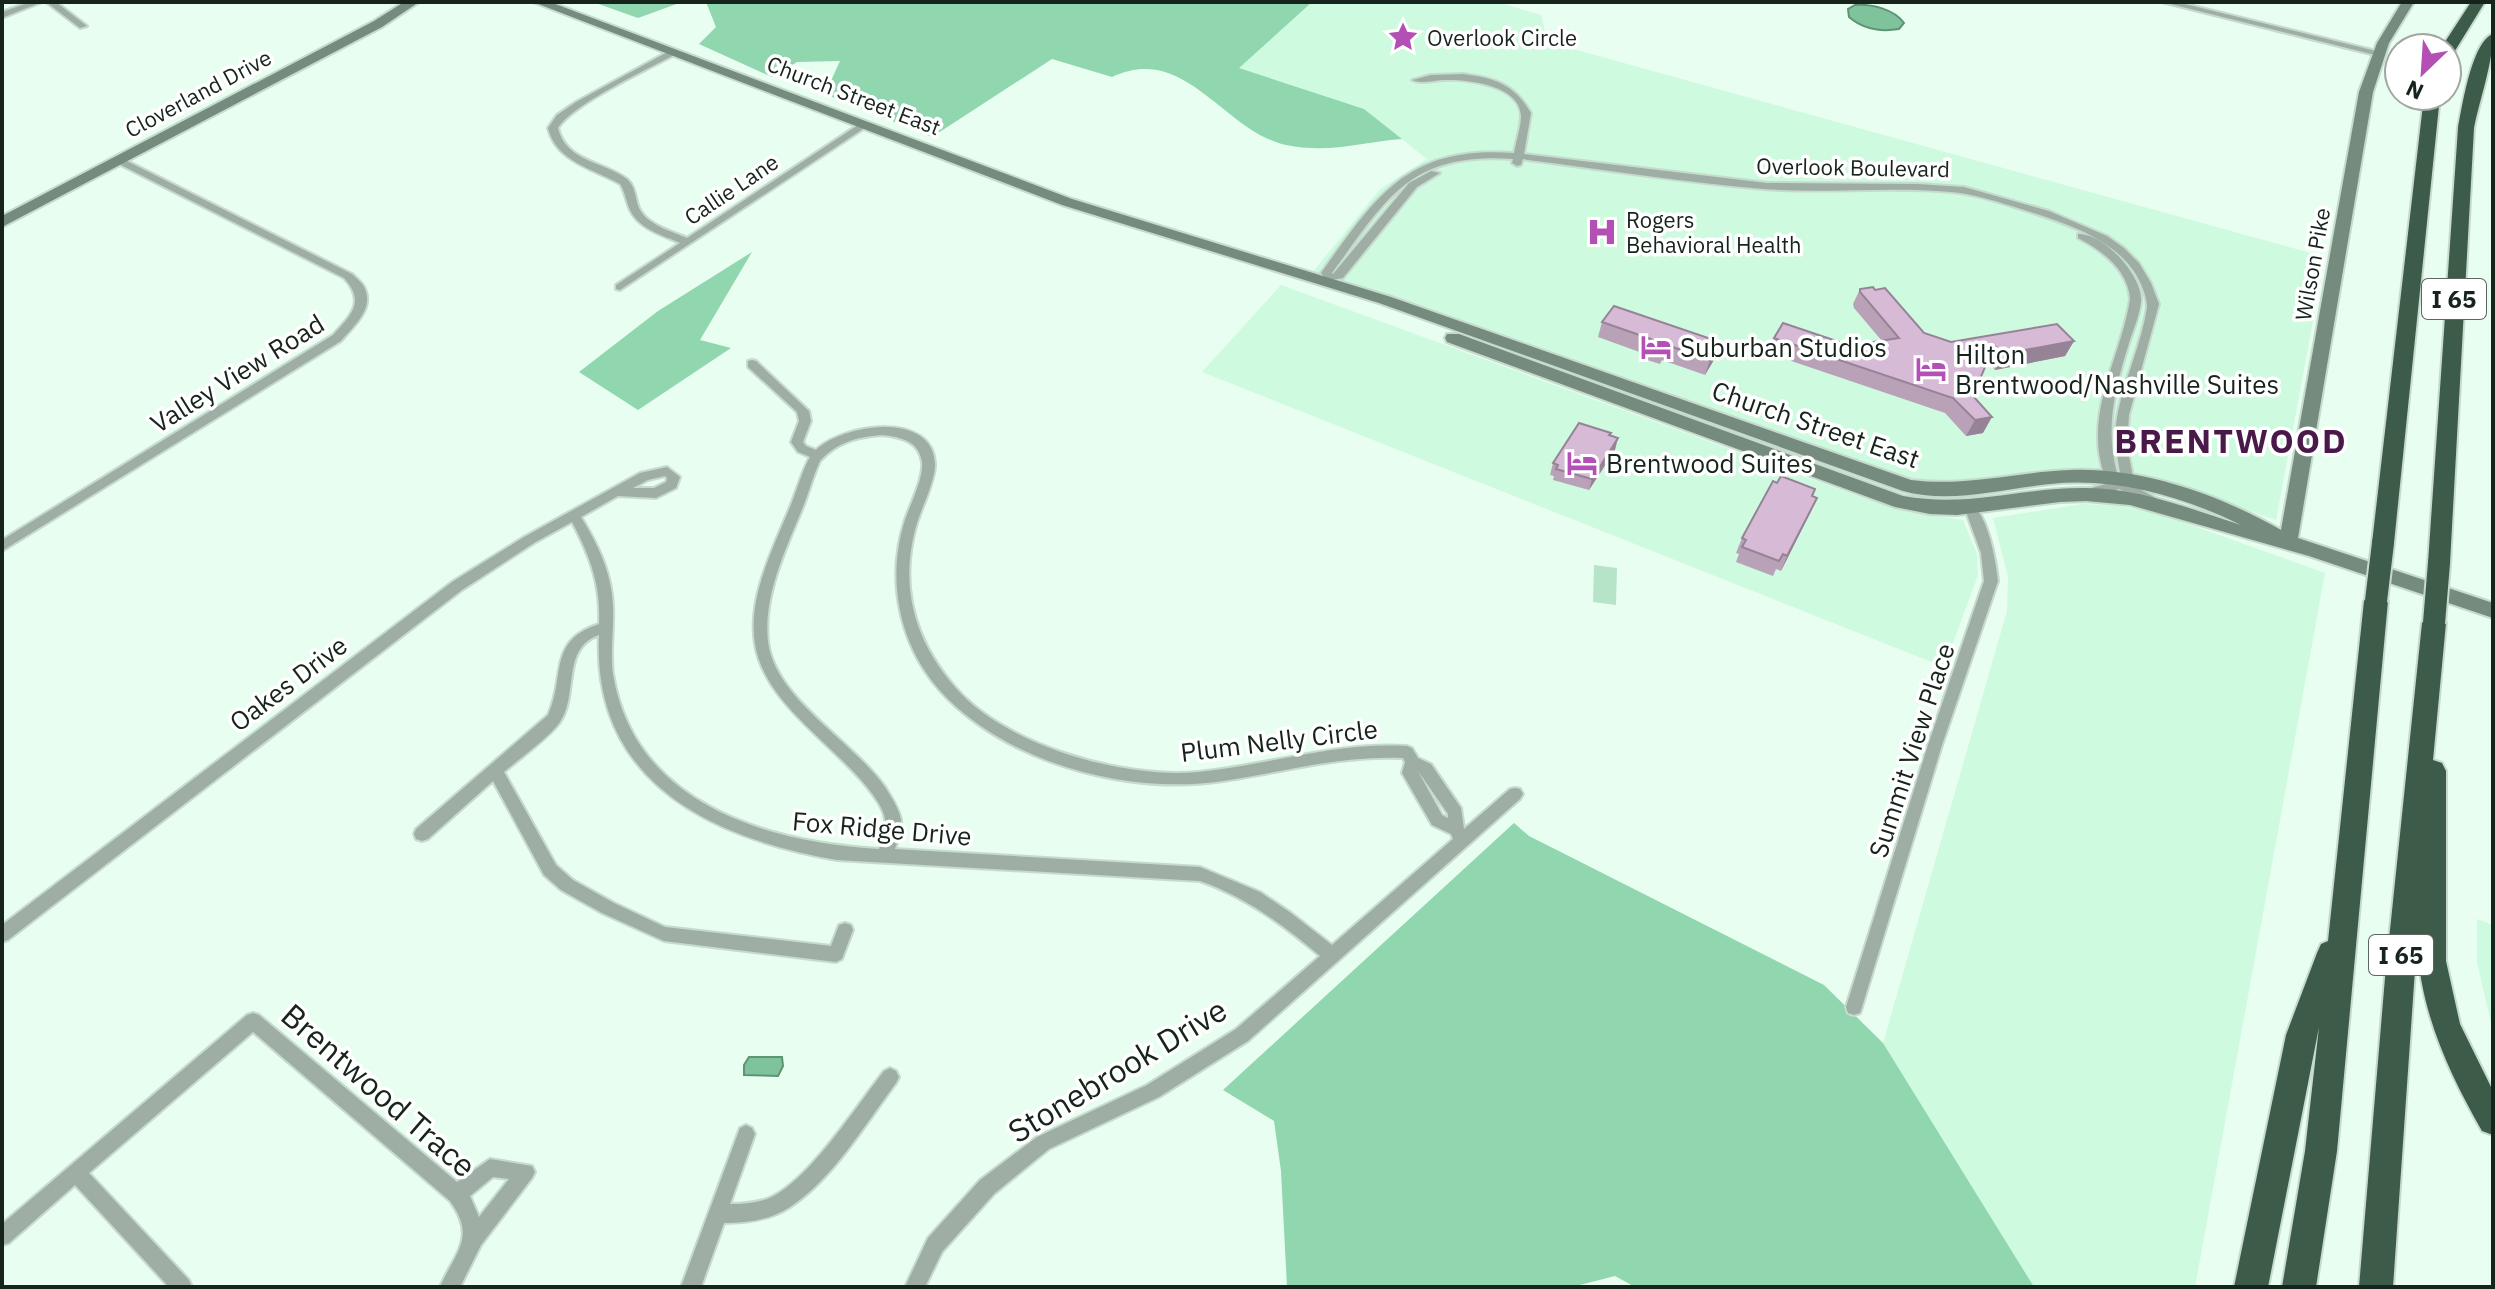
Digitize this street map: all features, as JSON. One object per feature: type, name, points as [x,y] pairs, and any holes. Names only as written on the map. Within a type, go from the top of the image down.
[{"type":"highway","points":[[2459,32],[2478,2]]},
{"type":"highway","name":"I 65","points":[[2376,1287],[2399,978],[2439,563],[2466,128],[2476,78],[2493,39]]},
{"type":"highway","name":"I 65","points":[[2299,1287],[2321,1151],[2342,921],[2430,112]]},
{"type":"highway","points":[[2434,623],[2432,963],[2443,1015],[2472,1084],[2493,1120]]},
{"type":"highway","points":[[2251,1287],[2301,1035],[2342,921]]},
{"type":"main road","name":"Cloverland Drive","points":[[2,222],[378,24],[413,2]]},
{"type":"main road","points":[[378,24],[424,2]]},
{"type":"main road","name":"Church Street East","points":[[539,2],[996,176],[1152,229],[1328,279],[1909,486],[1960,492],[2072,476],[2120,482],[2173,493],[2255,522],[2287,542]]},
{"type":"main road","name":"Wilson Pike","points":[[2287,542],[2365,100],[2379,53],[2408,2]]},
{"type":"main road","name":"Church Street East","points":[[1152,229],[1874,494],[1917,506],[1971,509],[2086,494],[2111,496],[2160,506],[2251,535],[2287,542],[2493,611]]},
{"type":"street","points":[[2,15],[38,2]]},
{"type":"street","points":[[50,2],[83,26]]},
{"type":"street","points":[[2166,2],[2379,53]]},
{"type":"street","points":[[673,52],[573,108],[553,128],[554,140],[562,149],[624,182],[631,191],[634,209],[646,222],[687,242]]},
{"type":"street","points":[[1417,80],[1447,76],[1478,79],[1515,95],[1526,113],[1518,160]]},
{"type":"street","name":"Callie Lane","points":[[620,287],[864,125]]},
{"type":"street","name":"Valley View Road","points":[[2,546],[337,338],[360,309],[360,289],[348,276],[119,160]]},
{"type":"street","name":"Overlook Boulevard","points":[[1328,279],[1339,276],[1403,196],[1429,175],[1469,163],[1518,160],[1783,188],[1967,190],[2085,227],[2128,257],[2143,275],[2153,304],[2122,423],[2120,482]]},
{"type":"street","name":"Overlook Boulevard","points":[[1518,160],[1758,194],[1955,198],[2048,221],[2088,239],[2129,277],[2136,299],[2105,402],[2103,439],[2120,482]]},
{"type":"street","points":[[752,364],[803,411],[805,421],[797,442],[802,449],[818,455],[775,562],[761,616],[762,645],[776,681],[858,763],[885,800],[891,812],[894,831],[885,855]]},
{"type":"street","name":"Plum Nelly Circle","points":[[818,455],[851,436],[879,429],[905,435],[925,448],[929,467],[901,568],[907,611],[931,670],[964,708],[996,731],[1059,759],[1150,776],[1194,779],[1379,749],[1407,752],[1413,762],[1410,773],[1437,820],[1459,835]]},
{"type":"street","points":[[2086,494],[2120,482],[2160,506]]},
{"type":"street","name":"Oakes Drive","points":[[2,935],[433,603],[509,552],[619,492]]},
{"type":"street","name":"Summit View Place","points":[[1854,1007],[1935,745],[1991,581],[1988,553],[1971,509]]},
{"type":"street","name":"Fox Ridge Drive","points":[[574,515],[602,571],[607,674],[615,714],[636,752],[678,793],[718,821],[767,841],[817,851],[1200,874],[1236,886],[1267,903],[1331,955]]},
{"type":"street","points":[[422,834],[556,716],[564,665],[572,647],[588,633],[607,627]]},
{"type":"street","points":[[495,770],[554,875],[650,930],[836,954],[845,930]]},
{"type":"street","name":"Stonebrook Drive","points":[[915,1287],[935,1245],[987,1187],[1043,1143],[1153,1091],[1242,1035],[1459,835],[1515,794]]},
{"type":"street","name":"Brentwood Trace","points":[[2,1236],[253,1021],[457,1194],[467,1208],[474,1238]]},
{"type":"street","points":[[716,1213],[755,1212],[789,1197],[890,1077]]},
{"type":"street","points":[[691,1287],[746,1134]]},
{"type":"street","points":[[450,1287],[474,1238],[526,1172],[490,1168],[457,1194]]},
{"type":"street","points":[[75,1172],[182,1287]]},
{"type":"shaded area","points":[[593,2],[682,2],[638,18]]},
{"type":"shaded area","points":[[706,2],[1312,2],[1239,68],[1364,109],[1402,139],[1331,148],[1286,145],[1263,137],[1242,124],[1183,79],[1161,71],[1138,69],[1112,77],[1052,59],[932,137],[825,94],[840,61],[797,62],[772,77],[699,44],[716,27]]},
{"type":"shaded area","points":[[1312,2],[1497,2],[1541,15],[1548,42],[2325,257],[2276,520],[2159,481],[2116,471],[2055,470],[1962,485],[1900,477],[1312,273],[1380,189],[1427,159],[1364,109],[1238,68]]},
{"type":"shaded area","points":[[1855,5],[1882,8],[1904,23],[1899,29],[1892,30],[1866,27],[1849,17],[1848,9]]},
{"type":"shaded area","points":[[752,252],[700,340],[731,348],[638,410],[579,372],[658,311]]},
{"type":"shaded area","points":[[1281,285],[1866,499],[1914,512],[1963,520],[1977,554],[1978,575],[1944,667],[1202,372]]},
{"type":"shaded area","points":[[2083,504],[2158,513],[2325,573],[2195,1287],[2034,1287],[1883,1043],[2007,611],[2008,577],[1993,518]]},
{"type":"shaded area","points":[[1594,565],[1617,568],[1616,605],[1593,602]]},
{"type":"shaded area","points":[[1514,823],[1529,836],[1824,985],[1883,1043],[2034,1287],[1635,1287],[1615,1276],[1572,1287],[1287,1287],[1281,1171],[1274,1121],[1223,1090]]},
{"type":"shaded area","points":[[2477,919],[2493,925],[2493,1032],[2477,962]]},
{"type":"shaded area","points":[[749,1057],[782,1057],[783,1066],[778,1076],[744,1075],[744,1065]]},
{"type":"building","points":[[1873,287],[1875,290],[1885,288],[1924,333],[1951,342],[2057,324],[2074,341],[2003,354],[1994,345],[1973,396],[1992,417],[1975,420],[1953,398],[1774,338],[1783,323],[1884,357],[1873,342],[1899,338],[1860,292],[1860,289]]},
{"type":"building","points":[[1614,306],[1720,342],[1710,360],[1667,345],[1664,349],[1648,343],[1651,339],[1602,322]]},
{"type":"building","name":"Brentwood Suites","points":[[1579,423],[1618,438],[1592,479],[1556,469],[1558,465],[1553,463]]},
{"type":"building","points":[[1781,476],[1815,489],[1812,496],[1817,498],[1787,556],[1783,554],[1779,561],[1742,547],[1746,540],[1742,538],[1773,481],[1777,483]]},
{"type":"place","name":"Overlook Circle","points":[[1403,37]]},
{"type":"place","name":"Rogers Behavioral Health","points":[[1602,232]]},
{"type":"place","name":"Suburban Studios","points":[[1656,347]]},
{"type":"place","name":"Hilton Brentwood/Nashville Suites","points":[[1931,369]]},
{"type":"place","name":"Brentwood Suites","points":[[1582,463]]},
{"type":"district","name":"BRENTWOOD","points":[[2231,440]]}]
